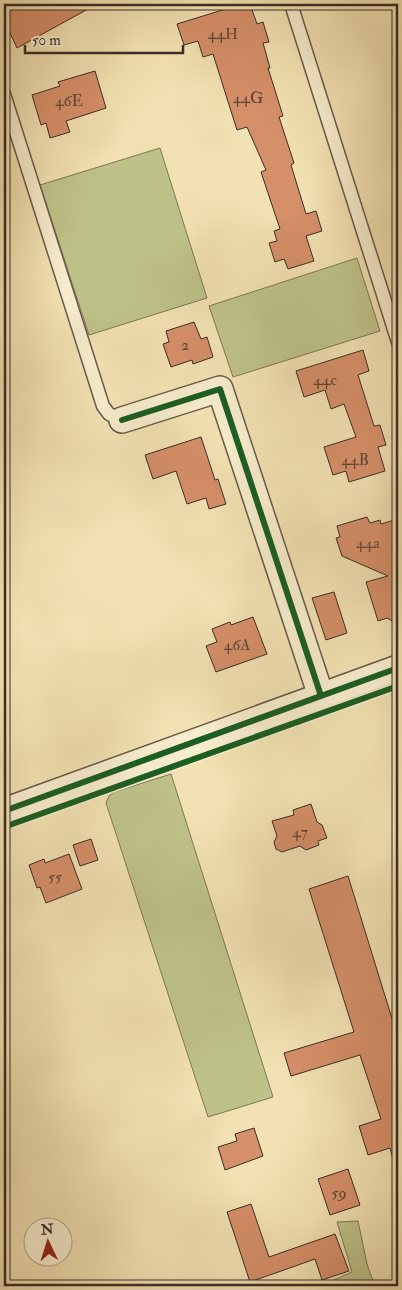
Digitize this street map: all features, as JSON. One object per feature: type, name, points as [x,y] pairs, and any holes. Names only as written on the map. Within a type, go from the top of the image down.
[{"type":"street","points":[[122,420],[220,389],[321,696]]},
{"type":"street","points":[[4,810],[398,668]]},
{"type":"lane","points":[[291,4],[398,342]]},
{"type":"lane","points":[[4,94],[103,406],[109,414],[122,420]]},
{"type":"green space","points":[[160,148],[207,298],[89,335],[40,185]]},
{"type":"green space","points":[[357,258],[380,331],[233,377],[209,306]]},
{"type":"green space","points":[[171,774],[273,1097],[208,1117],[106,803],[109,796],[114,792]]},
{"type":"green space","points":[[358,1221],[367,1264],[373,1281],[358,1286],[320,1286],[352,1272],[337,1222]]},
{"type":"building","points":[[4,4],[97,4],[17,48],[4,20]]},
{"type":"building","points":[[242,4],[250,4],[257,24],[263,22],[269,42],[263,43],[270,68],[268,68],[283,116],[279,117],[294,163],[291,165],[306,214],[316,211],[322,231],[306,236],[314,261],[288,269],[284,259],[275,262],[269,243],[277,241],[274,231],[280,229],[261,172],[266,170],[247,127],[237,130],[213,54],[203,57],[198,41],[184,45],[177,24]]},
{"type":"building","points":[[95,71],[106,108],[66,121],[70,132],[50,138],[46,123],[41,125],[32,95],[60,86],[58,82]]},
{"type":"building","points":[[194,322],[201,339],[207,337],[213,357],[193,364],[192,360],[171,367],[163,344],[169,342],[166,331]]},
{"type":"building","points":[[363,350],[369,371],[358,375],[374,426],[380,425],[386,445],[378,447],[385,471],[349,482],[346,471],[333,475],[324,447],[356,437],[344,404],[331,409],[325,390],[304,397],[296,371]]},
{"type":"building","points":[[201,437],[215,480],[218,479],[226,504],[209,509],[206,498],[187,504],[176,471],[153,479],[145,455]]},
{"type":"building","points":[[367,517],[370,523],[380,520],[381,524],[398,519],[398,624],[387,618],[378,621],[366,582],[388,576],[342,556],[336,538],[340,537],[337,526]]},
{"type":"building","points":[[334,592],[347,633],[326,640],[312,598]]},
{"type":"building","points":[[253,617],[267,654],[216,672],[206,646],[217,642],[212,629],[230,622],[231,625]]},
{"type":"building","points":[[311,804],[317,822],[322,825],[327,838],[318,841],[319,845],[306,850],[300,846],[282,852],[276,849],[274,842],[277,836],[272,821],[294,815],[293,810]]},
{"type":"building","points":[[91,839],[98,860],[80,866],[73,845]]},
{"type":"building","points":[[69,854],[82,889],[46,903],[40,887],[37,888],[29,865],[44,859],[45,863]]},
{"type":"building","points":[[348,876],[398,1038],[398,1162],[394,1163],[390,1148],[368,1155],[359,1126],[381,1119],[360,1055],[291,1076],[284,1053],[354,1032],[309,889]]},
{"type":"building","points":[[254,1128],[263,1156],[225,1170],[218,1147],[237,1141],[235,1134]]},
{"type":"building","points":[[348,1169],[360,1205],[330,1215],[318,1179]]},
{"type":"building","points":[[251,1204],[269,1257],[335,1234],[349,1271],[322,1280],[315,1259],[250,1282],[227,1212]]},
{"type":"cycle path","points":[[122,420],[220,389],[321,696]]},
{"type":"cycle path","points":[[4,811],[398,668]]},
{"type":"cycle path","points":[[4,827],[398,686]]}]
